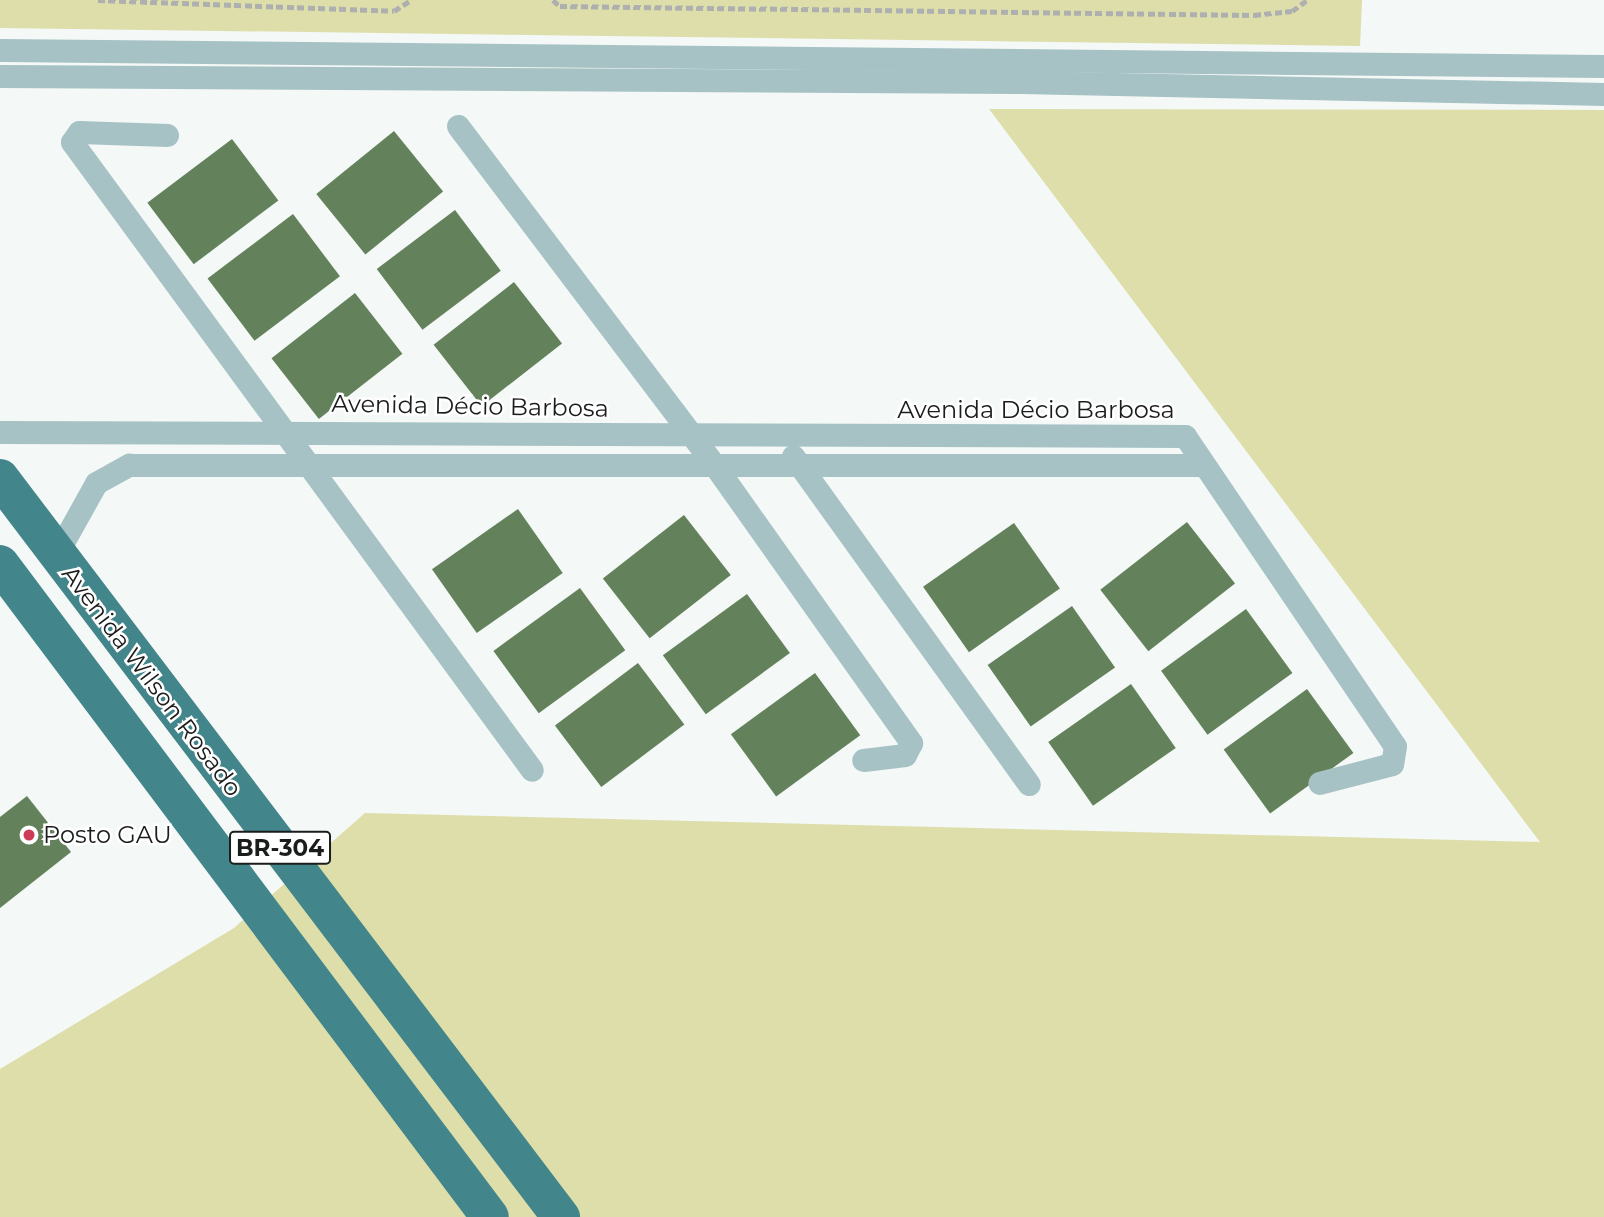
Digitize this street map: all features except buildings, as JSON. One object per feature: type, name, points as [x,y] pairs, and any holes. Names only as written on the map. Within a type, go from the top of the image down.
[{"type":"highway","name":"Avenida Wilson Rosado","points":[[0,478],[561,1217]]},
{"type":"highway","name":"BR-304","points":[[0,565],[490,1217]]},
{"type":"street","points":[[0,50],[1604,66]]},
{"type":"street","points":[[616,79],[617,55]]},
{"type":"street","points":[[1382,90],[1386,64]]},
{"type":"street","points":[[1541,92],[1543,64]]},
{"type":"street","points":[[0,76],[616,79],[1604,94]]},
{"type":"street","points":[[458,126],[713,463],[911,744],[905,755],[863,760]]},
{"type":"street","points":[[167,135],[79,132],[72,142],[532,770]]},
{"type":"street","name":"Avenida Décio Barbosa","points":[[0,432],[281,429],[779,436],[1185,436],[1198,465]]},
{"type":"street","points":[[779,436],[1029,784]]},
{"type":"street","points":[[56,555],[81,503],[111,471],[129,465],[1198,465],[1395,746],[1392,764],[1319,782]]},
{"type":"path","points":[[98,0],[394,11],[411,0]]},
{"type":"path","points":[[553,0],[560,6],[1254,15],[1292,11],[1307,0]]},
{"type":"green space","points":[[0,0],[1362,0],[1360,46],[0,28]]},
{"type":"green space","points":[[989,109],[1604,110],[1604,1217],[0,1217],[0,1069],[234,928],[365,813],[1540,842]]},
{"type":"place","name":"Posto GAU","points":[[29,835]]}]
